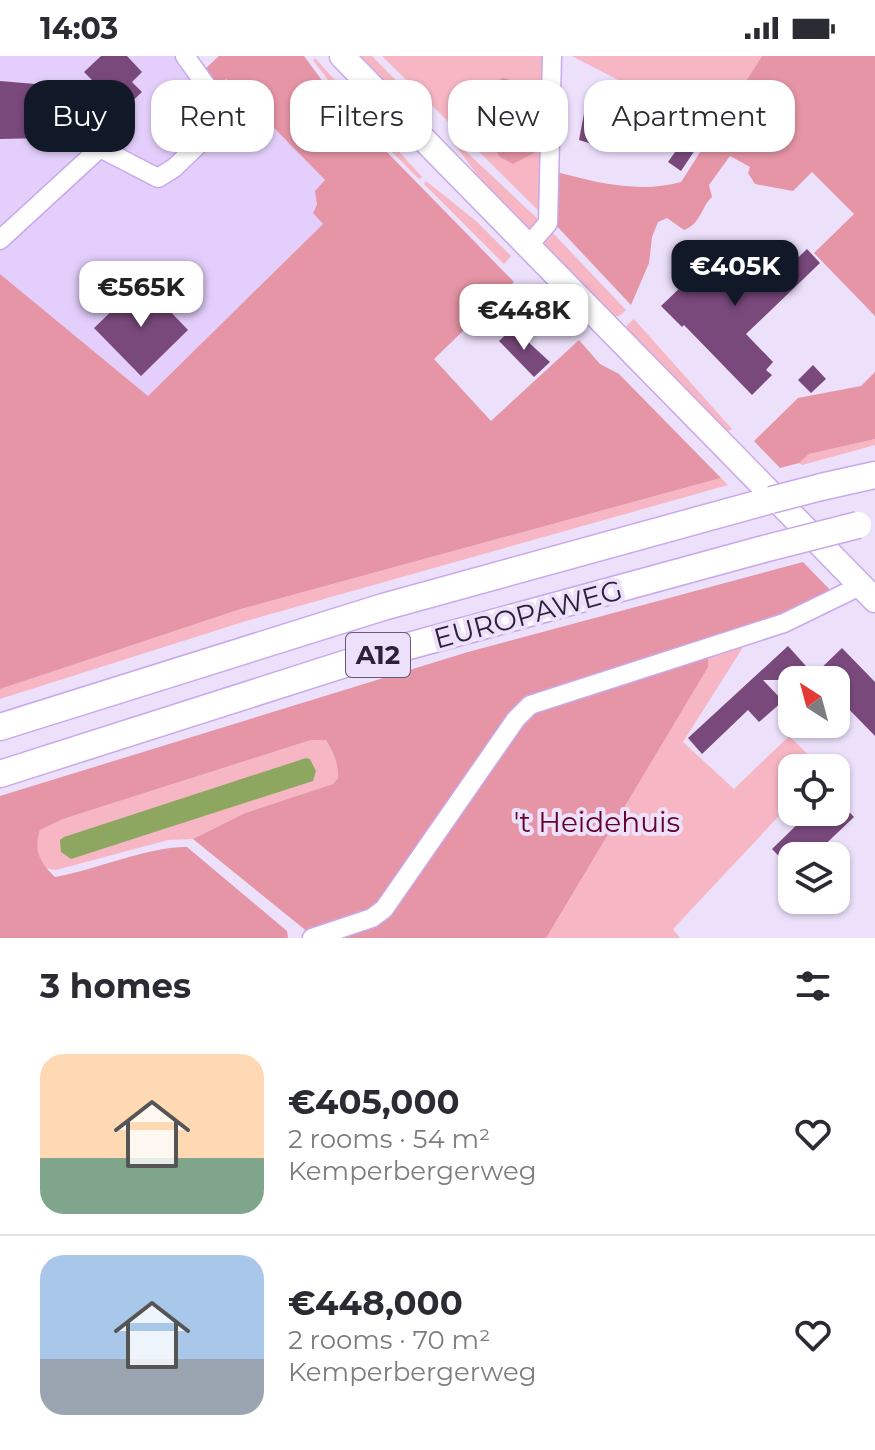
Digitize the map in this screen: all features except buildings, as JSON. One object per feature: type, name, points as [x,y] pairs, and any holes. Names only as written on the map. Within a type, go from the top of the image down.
[{"type":"highway","name":"EUROPAWEG","points":[[0,727],[383,607],[723,512],[875,475]]},
{"type":"highway","name":"EUROPAWEG","points":[[0,774],[354,661],[867,523]]},
{"type":"main road","points":[[342,56],[868,593]]},
{"type":"street","points":[[0,240],[100,148],[158,178],[174,168],[228,116],[185,56]]},
{"type":"street","points":[[528,246],[548,223],[552,56]]},
{"type":"street","points":[[312,938],[372,918],[384,909],[516,719],[530,705],[868,593]]},
{"type":"shaded area","points":[[0,56],[196,56],[212,80],[151,80],[151,152],[274,152],[274,128],[290,144],[290,152],[298,152],[325,180],[313,213],[323,224],[148,396],[0,274]]},
{"type":"shaded area","points":[[310,759],[316,771],[313,781],[71,859],[61,852],[60,840],[64,837]]},
{"type":"green space","points":[[219,56],[304,56],[322,80],[290,80],[290,144],[274,128],[274,80],[211,80],[204,70]]},
{"type":"green space","points":[[354,56],[372,56],[396,80],[378,80]]},
{"type":"green space","points":[[382,56],[548,56],[548,80],[448,80],[448,121],[432,105],[432,80],[406,80]]},
{"type":"green space","points":[[572,56],[762,56],[746,80],[618,80]]},
{"type":"green space","points":[[762,56],[875,56],[875,316],[814,253],[854,214],[812,172],[793,191],[755,184],[748,173],[750,167],[730,156],[709,185],[712,197],[694,224],[684,230],[667,218],[658,222],[652,237],[649,263],[631,305],[552,221],[553,171],[601,182],[649,187],[681,182],[700,152],[795,152],[795,80],[747,80]]},
{"type":"green space","points":[[315,58],[335,80],[328,80],[313,60]]},
{"type":"green space","points":[[298,152],[387,152],[514,282],[434,359],[491,421],[579,340],[600,364],[619,374],[721,478],[241,609],[0,689],[0,274],[148,396],[323,224],[313,213],[317,204],[315,191],[325,180]]},
{"type":"green space","points":[[392,152],[400,152],[422,177],[419,179]]},
{"type":"green space","points":[[460,152],[467,152],[541,222],[535,228],[523,229],[496,200]]},
{"type":"green space","points":[[479,152],[546,152],[545,217]]},
{"type":"green space","points":[[497,152],[534,152],[513,164]]},
{"type":"green space","points":[[426,181],[476,221],[511,256],[504,264],[424,184]]},
{"type":"green space","points":[[550,230],[626,310],[619,316],[610,317],[543,249],[544,237]]},
{"type":"green space","points":[[634,319],[732,429],[725,433],[625,333],[627,325]]},
{"type":"green space","points":[[875,372],[875,439],[809,454],[799,463],[780,468],[754,441],[798,398],[861,386]]},
{"type":"green space","points":[[875,439],[875,445],[802,465],[799,463],[809,454]]},
{"type":"green space","points":[[721,478],[728,485],[246,621],[0,699],[0,689],[241,609]]},
{"type":"green space","points":[[803,562],[833,593],[809,606],[543,694],[382,904],[369,913],[309,933],[193,839],[245,813],[333,784],[338,773],[331,749],[326,740],[311,740],[63,819],[40,830],[37,844],[45,867],[55,877],[156,850],[187,847],[287,931],[288,938],[0,938],[0,796],[468,652]]},
{"type":"green space","name":"'t Heidehuis","points":[[745,644],[683,742],[734,789],[787,738],[791,738],[808,754],[778,754],[778,817],[673,929],[680,938],[342,938],[533,714]]},
{"type":"green space","points":[[708,652],[708,667],[546,938],[330,938],[375,922],[534,708]]},
{"type":"green space","points":[[311,740],[326,740],[337,768],[338,778],[333,784],[245,813],[193,839],[168,840],[56,870],[45,868],[37,849],[40,830],[63,819]],"holes":[[[306,758],[310,759],[316,771],[216,789]]]}]
